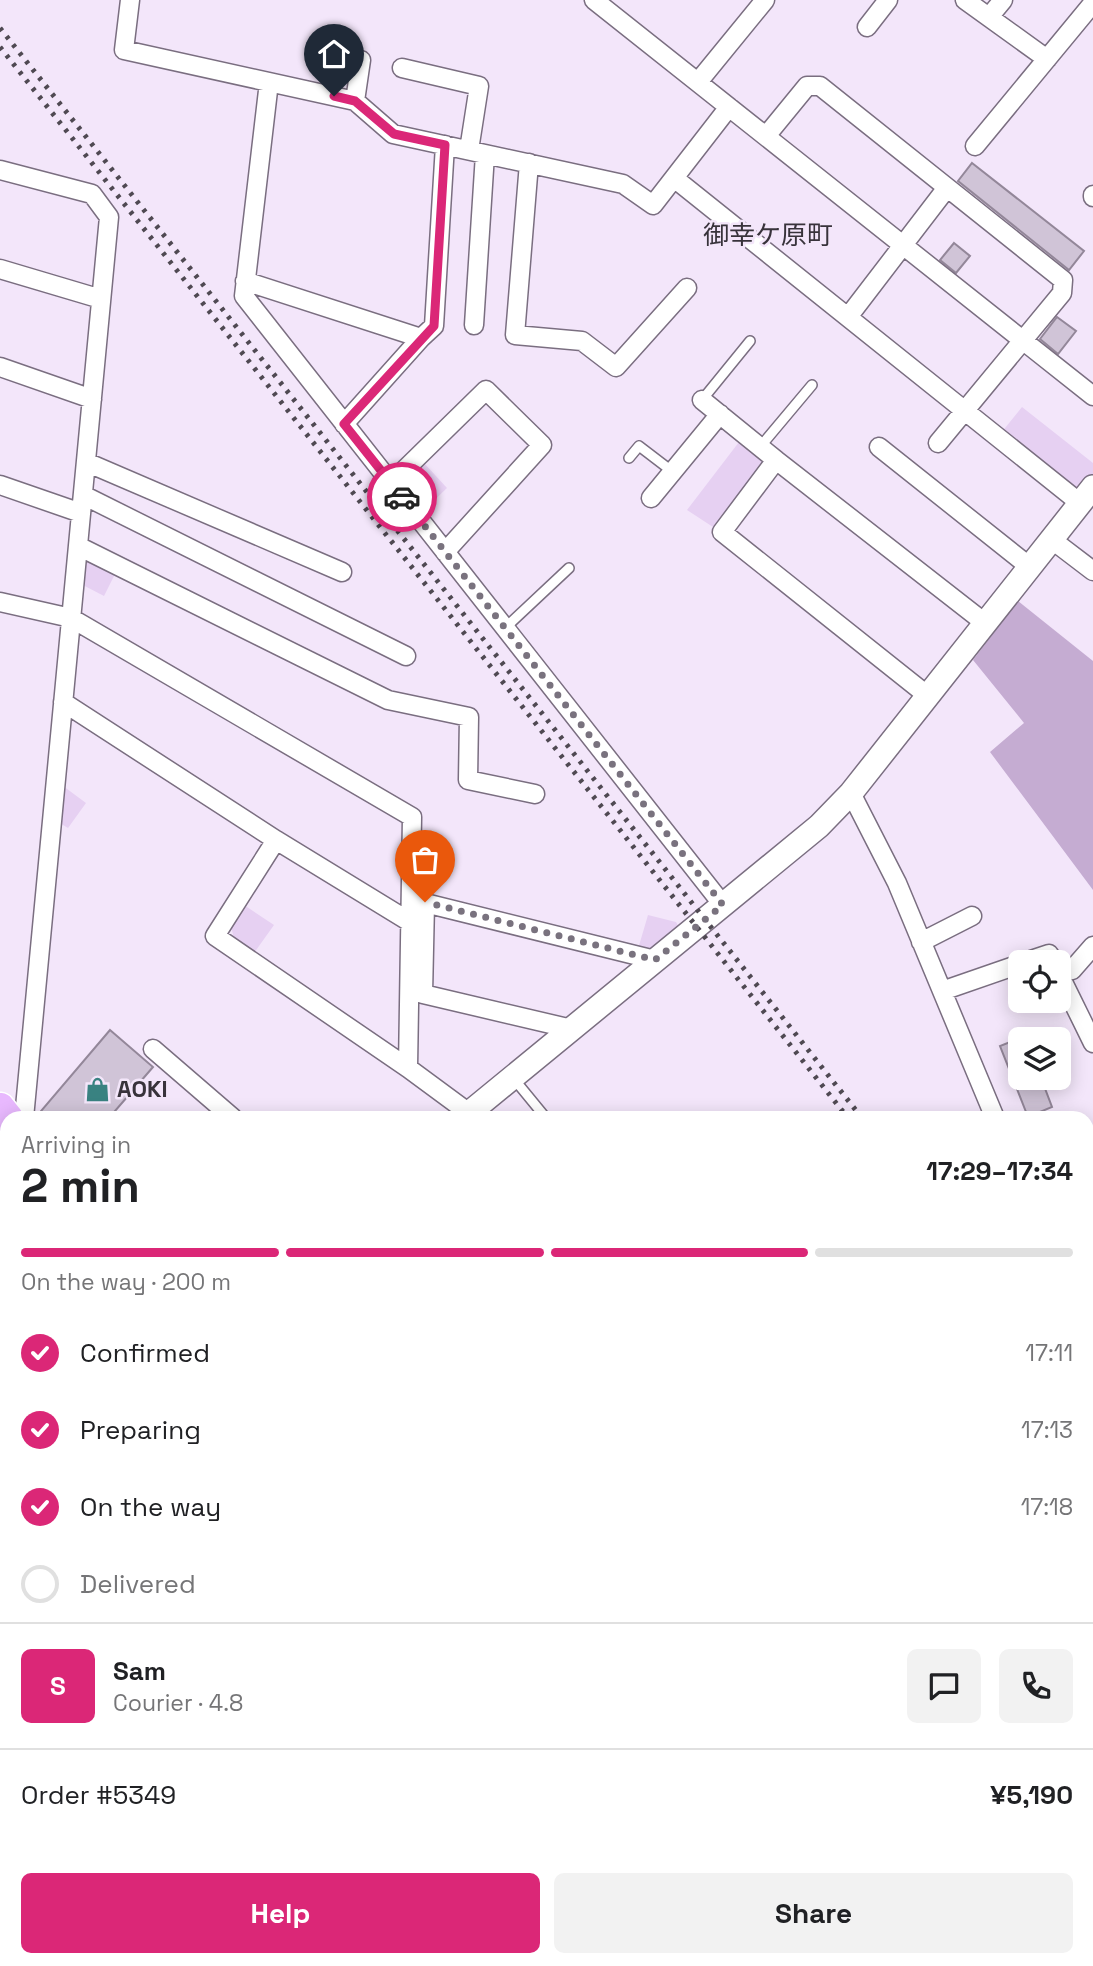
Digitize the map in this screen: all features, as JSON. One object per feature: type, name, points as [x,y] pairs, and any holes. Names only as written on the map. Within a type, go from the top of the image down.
[{"type":"street","points":[[131,0],[124,50],[355,101],[394,134],[623,184],[653,205],[729,107]]},
{"type":"street","points":[[594,0],[1093,396]]},
{"type":"street","points":[[698,82],[765,0]]},
{"type":"street","points":[[867,27],[888,0]]},
{"type":"street","points":[[965,0],[1047,59]]},
{"type":"street","points":[[989,17],[1003,0]]},
{"type":"street","points":[[975,146],[1093,3]]},
{"type":"street","points":[[329,54],[361,60],[355,101]]},
{"type":"street","points":[[402,68],[479,86],[474,325]]},
{"type":"street","points":[[269,82],[243,296],[723,905]]},
{"type":"street","points":[[766,136],[807,86],[820,86],[1063,280],[1062,293],[938,443]]},
{"type":"street","points":[[344,424],[434,326],[445,145]]},
{"type":"street","points":[[528,163],[516,335],[582,341],[616,367],[687,288]]},
{"type":"street","points":[[0,170],[92,194],[109,217],[25,1111]]},
{"type":"street","points":[[472,1111],[819,827],[851,793],[1087,495],[964,410],[674,178]]},
{"type":"street","points":[[848,317],[946,189]]},
{"type":"street","points":[[0,269],[101,299]]},
{"type":"street","points":[[245,281],[421,338]]},
{"type":"street","points":[[0,367],[92,399]]},
{"type":"street","points":[[391,483],[486,390],[542,445],[445,552]]},
{"type":"street","points":[[702,400],[985,623]]},
{"type":"street","points":[[651,498],[720,414]]},
{"type":"street","points":[[878,447],[1030,567]]},
{"type":"street","points":[[776,460],[722,532],[928,696]]},
{"type":"street","points":[[86,462],[342,572]]},
{"type":"street","points":[[0,485],[82,504],[407,656]]},
{"type":"street","points":[[1051,539],[1093,571]]},
{"type":"street","points":[[78,546],[388,700],[468,717],[468,780],[535,794]]},
{"type":"street","points":[[0,603],[71,618],[412,817],[408,1068]]},
{"type":"street","points":[[63,702],[276,840],[410,922]]},
{"type":"street","points":[[851,793],[897,883],[992,1111]]},
{"type":"street","points":[[276,840],[215,936],[408,1068],[460,1111]]},
{"type":"street","points":[[572,1029],[423,994],[425,902],[655,960]]},
{"type":"street","points":[[921,942],[972,916]]},
{"type":"street","points":[[1071,970],[1093,946]]},
{"type":"street","points":[[942,991],[1008,968]]},
{"type":"street","points":[[1071,998],[1093,1043]]},
{"type":"street","points":[[153,1049],[225,1111]]},
{"type":"lane","points":[[702,400],[750,341]]},
{"type":"lane","points":[[760,447],[812,385]]},
{"type":"lane","points":[[629,458],[639,446],[673,472]]},
{"type":"lane","points":[[505,628],[569,568]]},
{"type":"lane","points":[[513,1077],[540,1111]]},
{"type":"shaded area","points":[[1022,407],[1093,463],[1093,475],[1076,495],[1001,433]]},
{"type":"shaded area","points":[[739,442],[761,457],[761,465],[713,527],[687,510]]},
{"type":"shaded area","points":[[424,463],[447,488],[421,513],[405,494],[405,484]]},
{"type":"shaded area","points":[[86,556],[116,572],[104,596],[77,582]]},
{"type":"shaded area","points":[[1018,601],[1093,661],[1093,890],[990,752],[1024,723],[973,660]]},
{"type":"shaded area","points":[[59,783],[86,803],[68,828],[55,820]]},
{"type":"shaded area","points":[[244,905],[274,925],[254,953],[234,939],[231,926]]},
{"type":"shaded area","points":[[648,915],[676,922],[679,927],[651,951],[638,949]]},
{"type":"building","points":[[972,163],[1084,251],[1069,270],[958,181]]},
{"type":"building","points":[[954,243],[970,256],[956,273],[940,260]]},
{"type":"building","points":[[1057,317],[1076,331],[1058,354],[1040,339]]},
{"type":"building","name":"AOKI","points":[[110,1030],[153,1067],[115,1111],[41,1111]]},
{"type":"building","points":[[1008,1043],[1008,1066],[1000,1046]]},
{"type":"building","points":[[1017,1090],[1046,1090],[1052,1107],[1042,1111],[1026,1111]]},
{"type":"railway","points":[[0,28],[856,1111]]},
{"type":"railway","points":[[0,47],[842,1111]]},
{"type":"way so far","points":[[402,497],[723,905],[655,960],[425,902]]},
{"type":"place","name":"AOKI","points":[[97,1089]]},
{"type":"district","name":"御幸ケ原町","points":[[768,235]]},
{"type":"route","points":[[334,96],[355,101],[394,134],[445,145],[434,326],[344,424],[402,497]]}]
